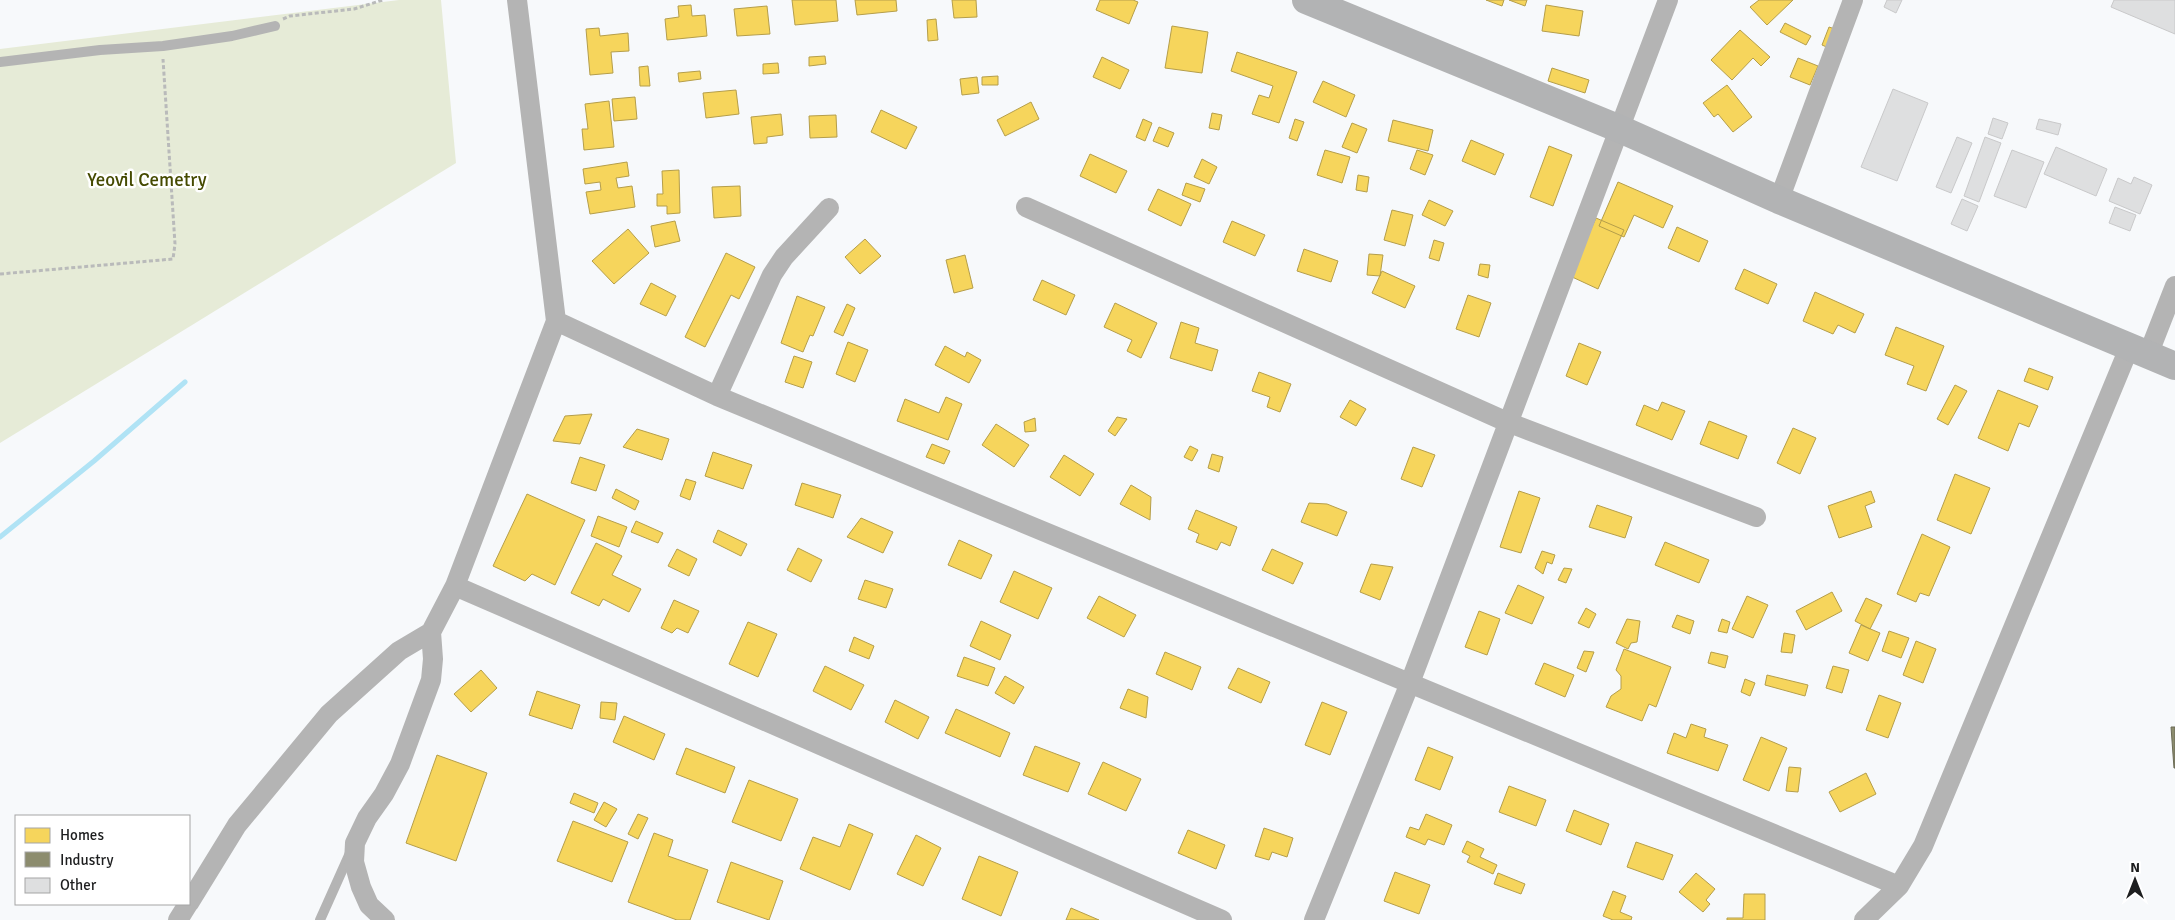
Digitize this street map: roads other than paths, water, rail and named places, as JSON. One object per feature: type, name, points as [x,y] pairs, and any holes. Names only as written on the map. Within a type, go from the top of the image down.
[{"type":"street","points":[[190,900],[237,825],[329,714],[399,651],[431,632],[455,586],[556,321],[517,0]]},
{"type":"street","points":[[1306,0],[1620,129],[1780,200],[2175,366]]},
{"type":"street","points":[[1314,920],[1410,684],[1507,422],[1668,0]]},
{"type":"street","points":[[1780,200],[1853,0]]},
{"type":"street","points":[[1026,207],[1507,422],[1756,517]]},
{"type":"street","points":[[717,396],[772,276],[784,257],[829,208]]},
{"type":"street","points":[[1864,920],[1898,886],[1923,846],[2138,352],[2175,286]]},
{"type":"street","points":[[556,321],[717,396],[1898,886]]},
{"type":"street","points":[[455,586],[1222,920]]},
{"type":"street","points":[[385,920],[369,905],[361,887],[354,862],[355,843],[367,818],[384,794],[400,764],[424,700],[431,680],[433,659],[431,632]]},
{"type":"street","points":[[178,920],[187,905]]},
{"type":"lane","points":[[0,62],[100,50],[163,46],[232,36],[274,26]]},
{"type":"lane","points":[[320,920],[355,843]]},
{"type":"waterway","points":[[0,537],[94,461],[185,382]]},
{"type":"park label","name":"Yeovil Cemetry","points":[[147,179]]}]
